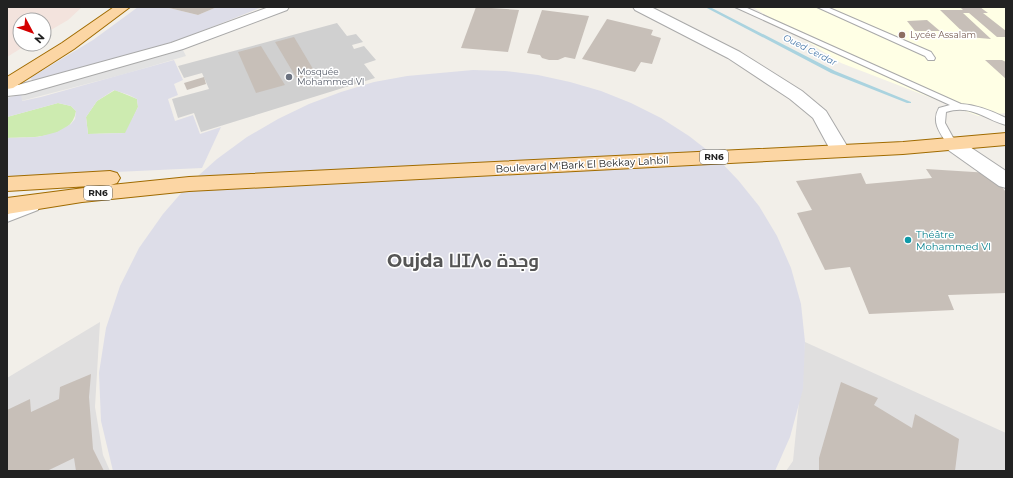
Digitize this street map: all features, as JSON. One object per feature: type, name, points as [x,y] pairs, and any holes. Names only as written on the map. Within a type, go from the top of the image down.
[{"type":"main road","points":[[7,69],[54,42],[107,7]]},
{"type":"main road","points":[[7,84],[68,46],[123,7]]},
{"type":"main road","name":"Boulevard M'Bark El Bekkay Lahbil","points":[[7,206],[57,198],[189,184],[903,148],[1006,139]]},
{"type":"main road","name":"Boulevard M'Bark El Bekkay Lahbil","points":[[7,184],[112,178],[145,179],[189,184]]},
{"type":"street","points":[[7,91],[18,90],[164,50],[282,7]]},
{"type":"street","points":[[640,7],[734,55],[796,95],[820,115],[840,151]]},
{"type":"street","points":[[951,144],[1006,181]]},
{"type":"lane","points":[[739,7],[957,106],[976,109],[1006,122]]},
{"type":"lane","points":[[821,7],[928,54],[931,58]]},
{"type":"lane","points":[[951,144],[940,125],[940,116],[942,110],[957,106]]},
{"type":"lane","points":[[7,218],[57,198]]},
{"type":"shaded area","points":[[7,7],[82,7],[68,20],[52,29],[52,12],[12,12],[12,52],[15,52],[7,57]]},
{"type":"shaded area","points":[[138,7],[165,7],[198,15],[217,7],[262,7],[187,37],[150,49],[34,82],[30,78],[93,40]]},
{"type":"shaded area","name":"Lycée Assalam","points":[[753,7],[1006,7],[1006,113],[978,116],[841,63]]},
{"type":"shaded area","name":"Mosquée Mohammed VI","points":[[337,23],[347,36],[356,34],[363,42],[352,45],[354,49],[364,46],[376,60],[364,64],[375,78],[201,132],[194,113],[178,118],[172,99],[209,89],[202,73],[184,78],[178,66]]},
{"type":"shaded area","points":[[182,48],[186,56],[121,75],[21,101],[21,94]]},
{"type":"shaded area","points":[[174,60],[183,80],[174,84],[178,95],[168,99],[175,121],[193,115],[200,134],[221,127],[202,168],[7,177],[7,138],[38,137],[57,132],[71,124],[75,119],[76,111],[71,106],[58,103],[7,117],[7,98],[21,94],[22,101]],"holes":[[[114,90],[137,99],[138,107],[125,133],[88,134],[86,117],[97,101]]]},
{"type":"shaded area","points":[[473,70],[505,71],[538,75],[601,91],[631,103],[661,118],[689,136],[716,157],[738,180],[759,206],[777,236],[791,268],[801,304],[805,342],[803,389],[790,437],[775,471],[113,471],[101,421],[99,373],[106,328],[120,286],[139,248],[163,214],[189,184],[217,159],[247,137],[278,119],[309,104],[374,82],[407,76]]},
{"type":"shaded area","points":[[100,322],[95,407],[103,455],[110,471],[7,471],[7,378]]},
{"type":"shaded area","points":[[805,342],[1006,433],[1006,471],[786,471],[793,461]]},
{"type":"green space","points":[[115,90],[137,99],[138,107],[126,133],[88,134],[86,117],[97,101]]},
{"type":"green space","points":[[58,103],[71,106],[76,111],[73,120],[67,127],[48,135],[7,138],[7,117]]},
{"type":"building","points":[[165,7],[217,7],[198,15]]},
{"type":"building","points":[[476,7],[519,10],[508,52],[461,48]]},
{"type":"building","points":[[960,7],[980,7],[988,13],[983,13],[1006,31],[1006,37],[997,37],[969,13],[963,13],[991,39],[968,37],[940,10],[963,10]]},
{"type":"building","points":[[542,10],[589,16],[575,59],[565,57],[558,60],[549,60],[542,58],[540,55],[527,53]]},
{"type":"building","points":[[607,19],[653,30],[651,35],[661,38],[652,64],[641,62],[635,72],[582,59]]},
{"type":"building","points":[[927,20],[940,31],[915,31],[907,21]]},
{"type":"building","points":[[294,37],[316,74],[297,79],[275,42]]},
{"type":"building","points":[[261,46],[285,85],[256,93],[238,52]]},
{"type":"building","points":[[985,60],[1002,60],[1006,62],[1006,79]]},
{"type":"building","points":[[204,77],[206,84],[187,90],[184,83]]},
{"type":"building","name":"Théâtre Mohammed VI","points":[[926,169],[990,173],[1006,192],[1006,293],[948,295],[954,310],[869,314],[850,267],[825,270],[797,213],[812,210],[796,181],[861,173],[866,184],[932,178]]},
{"type":"building","points":[[91,374],[89,397],[93,449],[104,471],[76,471],[74,458],[47,471],[7,471],[7,410],[30,399],[31,412],[59,399],[60,387]]},
{"type":"building","points":[[841,382],[878,398],[874,405],[912,428],[915,414],[959,439],[955,471],[819,471],[819,458]]},
{"type":"waterway","name":"Oued Cerdar","points":[[707,7],[833,72],[909,102]]},
{"type":"place","name":"Lycée Assalam","points":[[902,35]]},
{"type":"place","name":"Mosquée Mohammed VI","points":[[289,77]]},
{"type":"place","name":"Théâtre Mohammed VI","points":[[908,240]]},
{"type":"district","name":"Oujda ⵡⵊⴷⴰ وجدة","points":[[463,261]]}]
